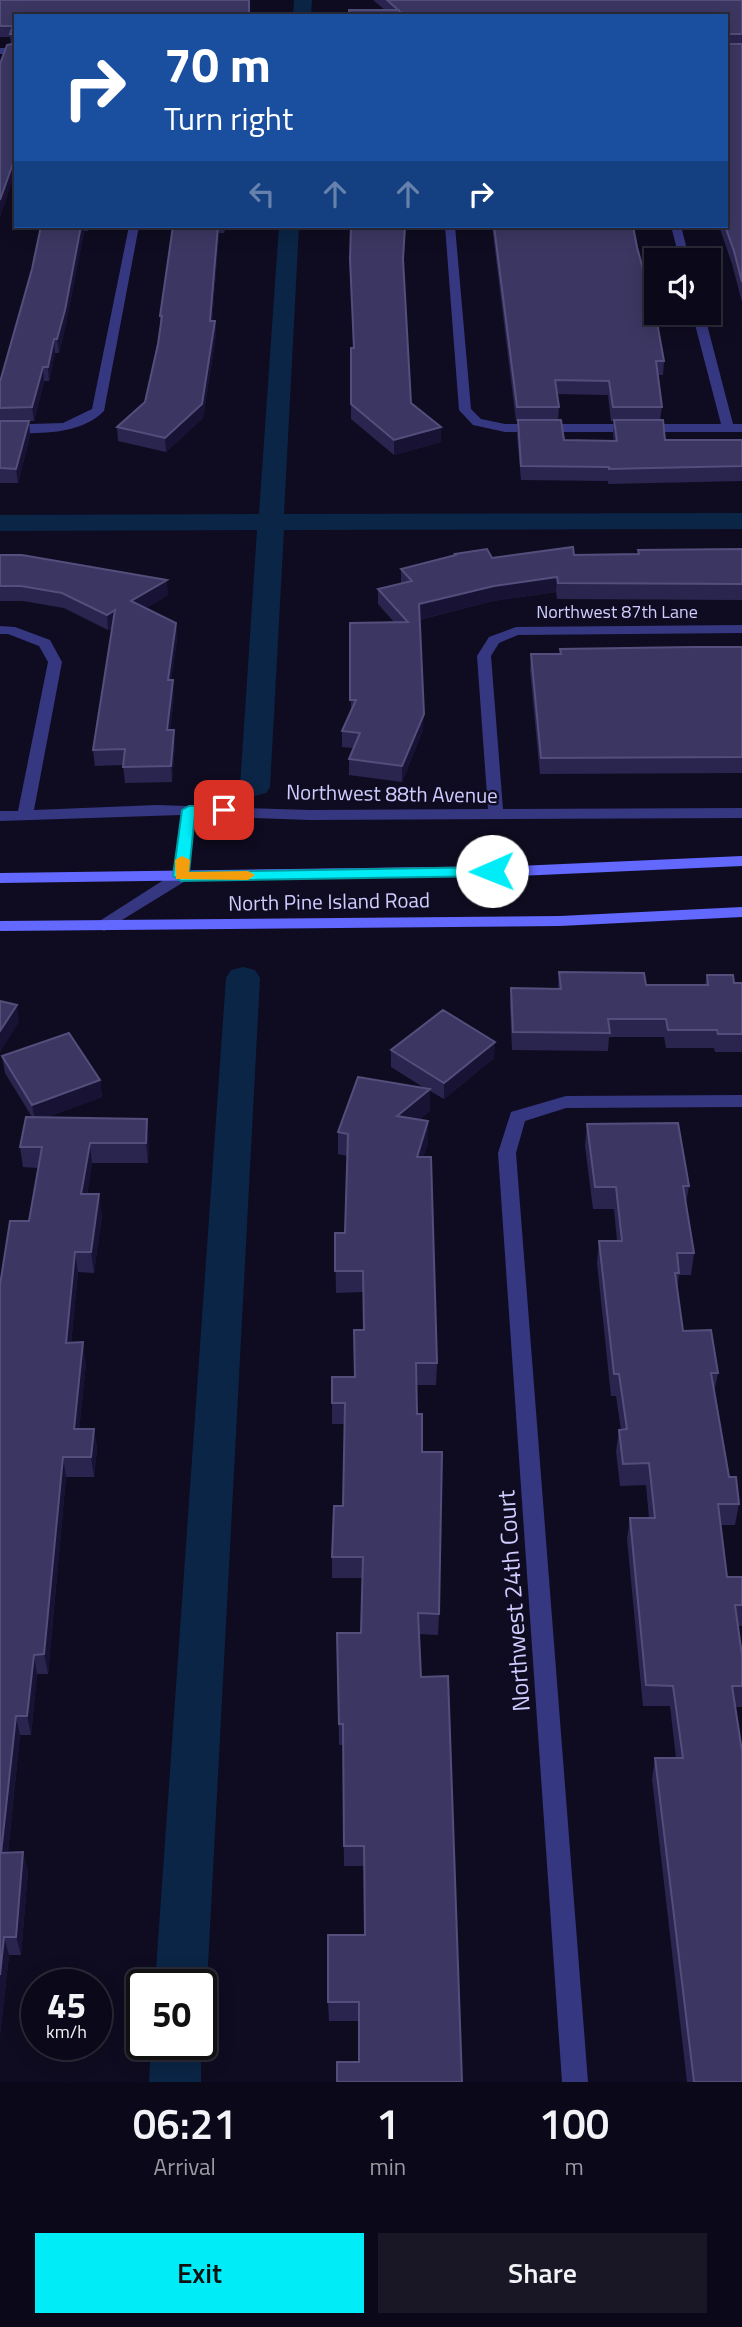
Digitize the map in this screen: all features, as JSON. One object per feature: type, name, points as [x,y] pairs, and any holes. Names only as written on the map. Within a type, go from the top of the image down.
[{"type":"main road","name":"North Pine Island Road","points":[[0,878],[518,871],[742,861]]},
{"type":"main road","name":"North Pine Island Road","points":[[0,926],[560,921],[742,912]]},
{"type":"street","points":[[0,429],[50,429],[83,422],[98,411],[134,228]]},
{"type":"street","points":[[450,228],[465,410],[477,422],[505,428],[742,428]]},
{"type":"street","points":[[677,228],[682,248]]},
{"type":"street","points":[[701,325],[728,428]]},
{"type":"street","name":"Northwest 87th Lane","points":[[496,816],[484,656],[494,640],[516,631],[742,629]]},
{"type":"street","points":[[0,630],[10,630],[45,643],[55,662],[25,816]]},
{"type":"street","points":[[104,926],[181,876],[189,810]]},
{"type":"street","name":"Northwest 88th Avenue","points":[[0,816],[189,810],[310,815],[742,813]]},
{"type":"street","name":"Northwest 24th Court","points":[[575,2082],[507,1153],[517,1118],[566,1102],[742,1101]]},
{"type":"building","points":[[0,0],[249,0],[249,14],[14,14],[14,34],[10,34],[13,26],[0,26]]},
{"type":"building","points":[[387,0],[742,0],[742,34],[728,34],[728,14],[403,14]]},
{"type":"building","points":[[349,10],[399,10],[399,14],[349,14]]},
{"type":"building","points":[[14,43],[14,161],[0,200],[0,64],[7,45]]},
{"type":"building","points":[[728,44],[742,44],[742,282],[726,228],[728,228]]},
{"type":"building","points":[[41,228],[81,228],[65,310],[57,339],[54,339],[48,367],[43,367],[32,407],[0,408],[0,382],[32,269]]},
{"type":"building","points":[[173,228],[218,228],[210,321],[215,321],[202,404],[165,438],[117,427],[145,402],[158,344]]},
{"type":"building","points":[[351,228],[405,228],[403,259],[411,403],[441,427],[394,440],[351,404],[351,348],[354,348]]},
{"type":"building","points":[[494,228],[633,228],[644,273],[644,325],[657,325],[664,361],[656,361],[662,407],[613,407],[609,381],[555,380],[559,407],[517,407]]},
{"type":"building","points":[[518,420],[561,420],[564,440],[617,441],[614,420],[663,420],[665,440],[742,440],[742,466],[609,469],[521,466]]},
{"type":"building","points":[[0,421],[29,421],[16,469],[0,468]]},
{"type":"building","points":[[573,547],[574,555],[639,554],[638,550],[742,549],[742,584],[558,583],[557,577],[494,586],[419,604],[424,714],[402,766],[349,759],[360,733],[342,731],[356,700],[350,700],[350,623],[408,622],[378,589],[412,581],[401,569],[455,554],[487,549],[492,558]]},
{"type":"building","points":[[0,555],[22,555],[167,580],[131,601],[176,623],[168,680],[173,680],[167,730],[174,730],[171,766],[123,767],[125,749],[93,750],[115,610],[107,615],[62,593],[21,586],[0,586]]},
{"type":"building","points":[[742,647],[742,757],[541,758],[531,654],[561,654],[560,649]]},
{"type":"building","points":[[559,972],[644,973],[646,985],[708,985],[707,975],[733,975],[734,983],[742,983],[742,1034],[718,1034],[717,1030],[668,1030],[666,1019],[608,1019],[610,1033],[513,1032],[511,988],[561,989]]},
{"type":"building","points":[[0,1001],[17,1005],[0,1031]]},
{"type":"building","points":[[443,1010],[495,1042],[444,1083],[391,1050]]},
{"type":"building","points":[[69,1033],[100,1080],[32,1105],[2,1056]]},
{"type":"building","points":[[358,1077],[430,1089],[397,1116],[428,1121],[417,1157],[431,1157],[437,1363],[416,1363],[417,1414],[422,1414],[422,1452],[442,1452],[439,1614],[418,1613],[421,1677],[448,1676],[462,2082],[337,2082],[337,2062],[359,2062],[359,2002],[328,2002],[328,1935],[365,1935],[364,1846],[344,1846],[343,1724],[339,1724],[337,1633],[361,1633],[363,1557],[332,1557],[334,1506],[343,1506],[345,1403],[332,1403],[332,1377],[355,1377],[354,1330],[364,1330],[363,1271],[335,1271],[335,1233],[345,1233],[348,1134],[338,1132]]},
{"type":"building","points":[[26,1117],[147,1119],[146,1143],[90,1143],[81,1194],[99,1194],[91,1252],[75,1252],[66,1343],[83,1342],[74,1429],[94,1429],[91,1457],[63,1457],[44,1654],[34,1655],[27,1716],[16,1716],[1,1853],[23,1852],[16,1937],[4,1937],[0,1975],[0,1285],[10,1221],[29,1221],[42,1147],[20,1147]]},
{"type":"building","points":[[678,1123],[689,1186],[683,1186],[694,1253],[677,1253],[679,1273],[675,1273],[683,1331],[711,1330],[718,1373],[711,1373],[729,1477],[736,1477],[739,1504],[718,1504],[727,1577],[742,1577],[742,1605],[735,1605],[742,1655],[742,1686],[732,1686],[742,1751],[742,2082],[694,2082],[655,1758],[683,1758],[673,1686],[646,1685],[630,1518],[655,1518],[649,1463],[623,1464],[619,1430],[627,1429],[619,1374],[614,1374],[599,1241],[622,1241],[616,1187],[595,1187],[587,1124]]},
{"type":"waterway","points":[[302,14],[303,0]]},
{"type":"waterway","points":[[271,522],[289,228]]},
{"type":"waterway","points":[[271,522],[742,521]]},
{"type":"waterway","points":[[0,523],[271,522]]},
{"type":"waterway","points":[[255,787],[271,522]]},
{"type":"waterway","points":[[182,1969],[243,978]]},
{"type":"waterway","points":[[175,2082],[176,2060]]},
{"type":"slow traffic","points":[[182,860],[181,876],[248,875]]},
{"type":"route","points":[[224,810],[189,810],[181,876],[492,871]]}]
